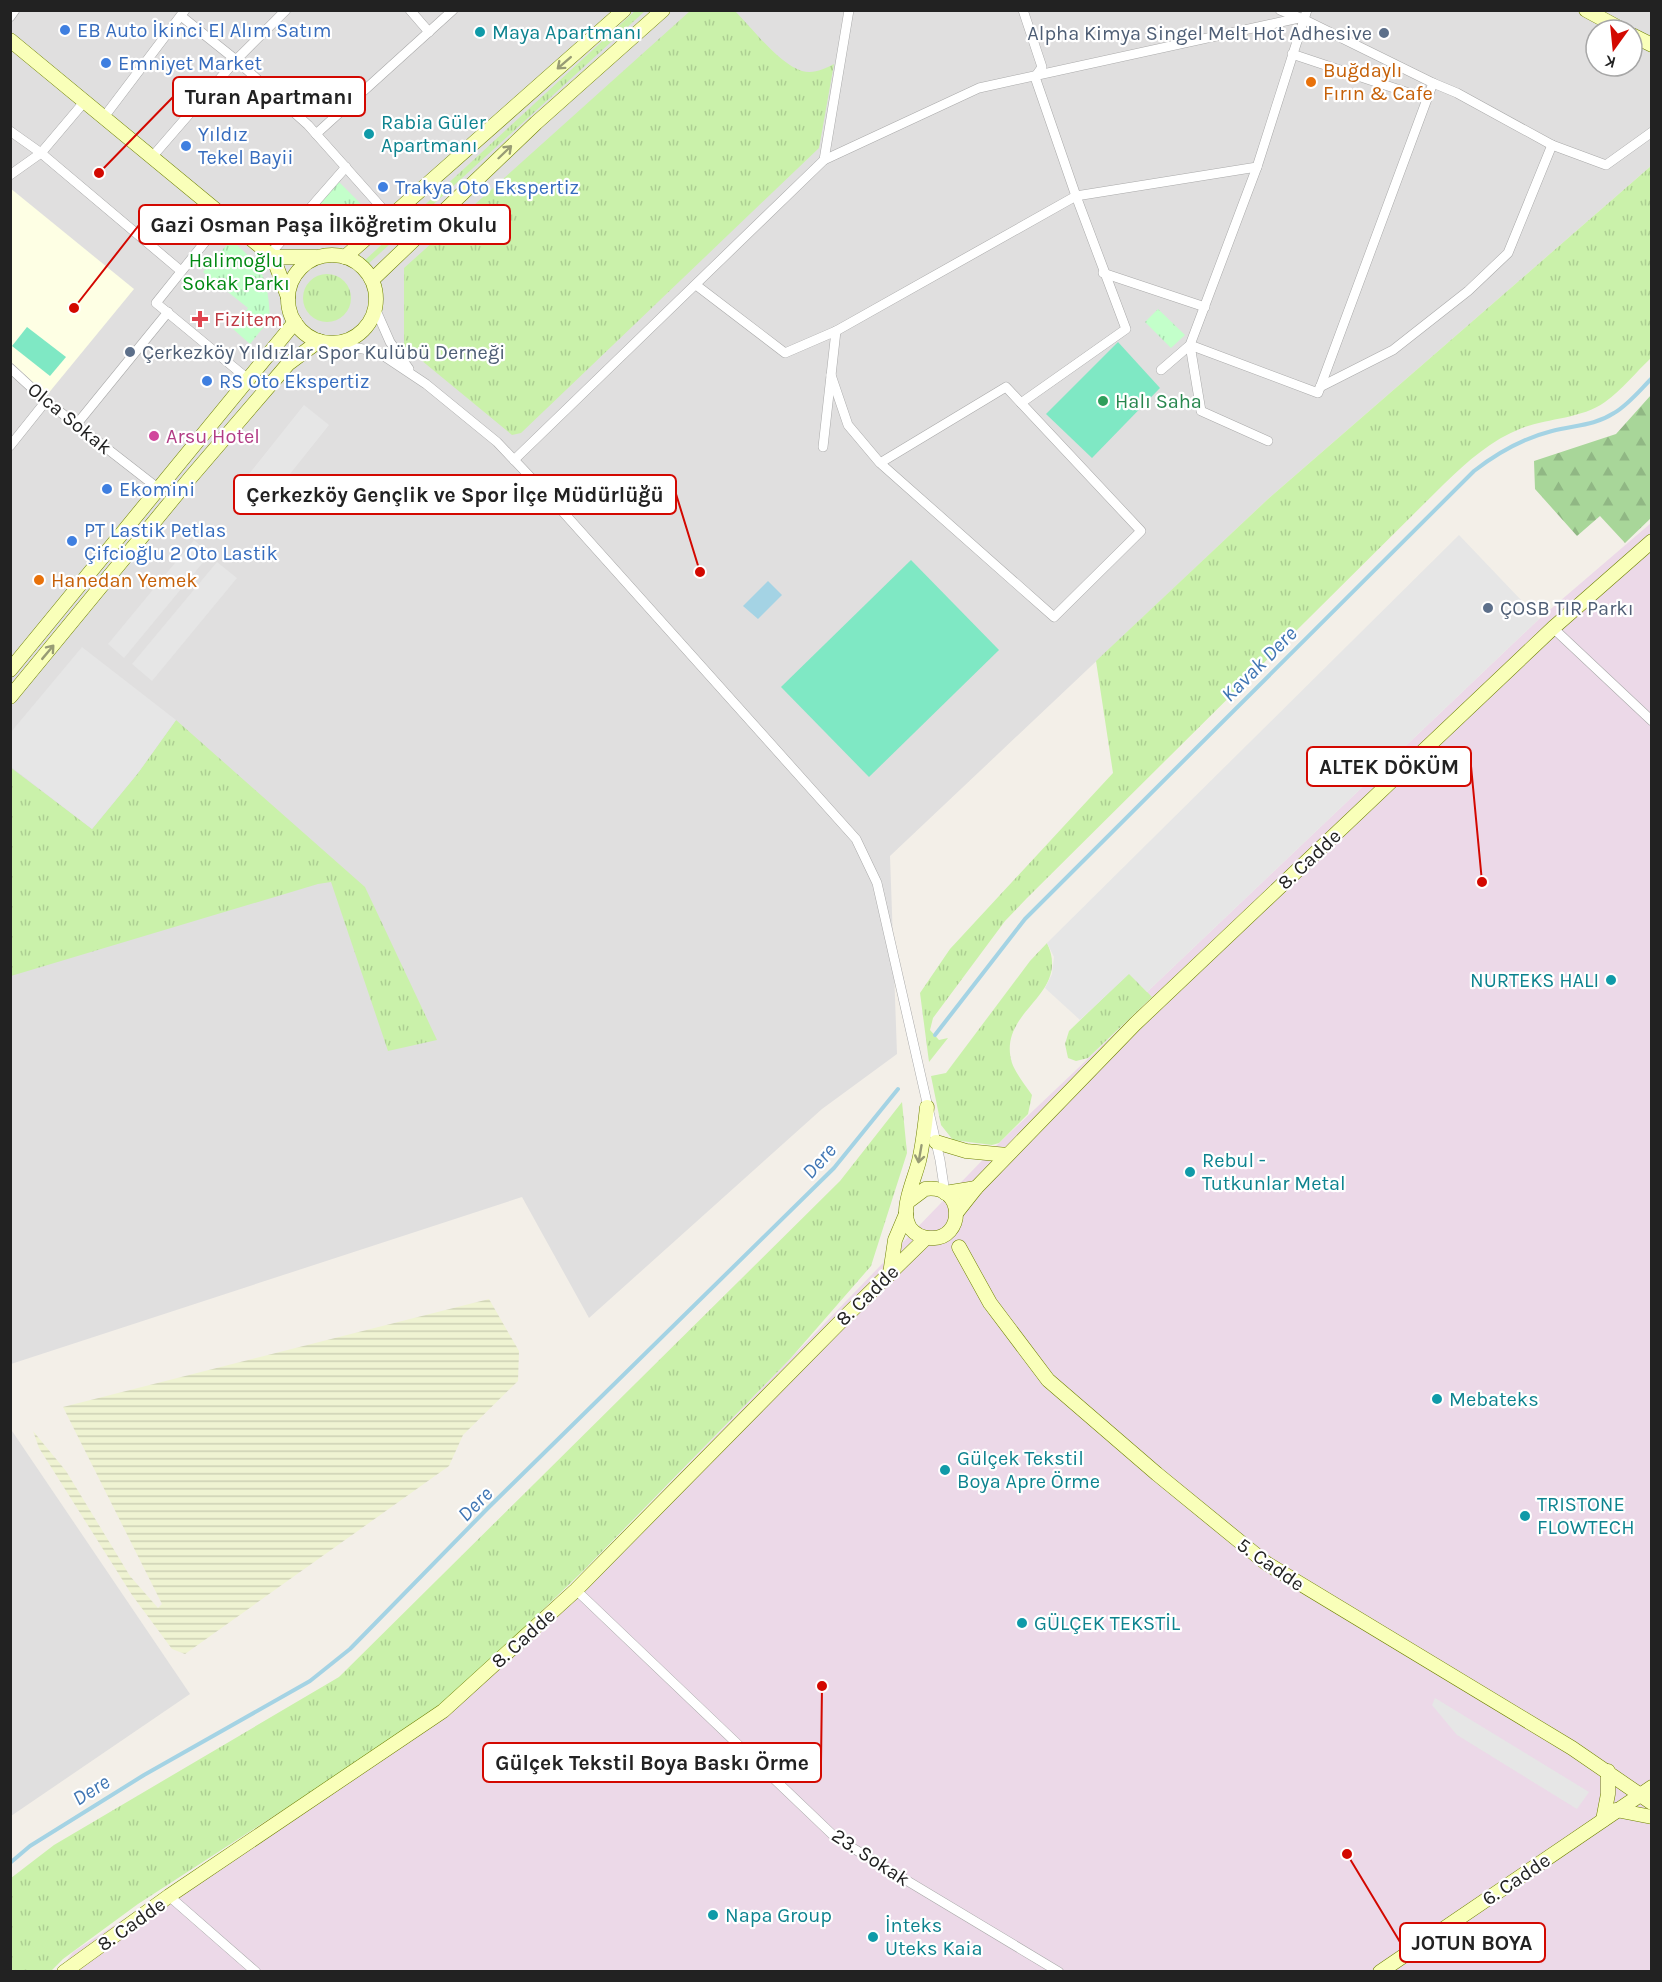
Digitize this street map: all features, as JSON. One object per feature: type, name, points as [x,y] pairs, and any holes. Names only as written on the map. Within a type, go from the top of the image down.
[{"type":"street","points":[[10,17],[15,10]]},
{"type":"street","points":[[153,157],[236,60],[286,10]]},
{"type":"street","points":[[410,10],[429,32]]},
{"type":"street","points":[[316,134],[453,10]]},
{"type":"street","points":[[345,257],[624,10]]},
{"type":"street","points":[[372,280],[536,123],[663,10]]},
{"type":"street","points":[[824,160],[849,10]]},
{"type":"street","points":[[1023,10],[1042,67],[1035,77]]},
{"type":"street","points":[[1280,10],[1303,16],[1457,93],[1552,145],[1606,165],[1652,132]]},
{"type":"street","points":[[1586,10],[1601,18]]},
{"type":"street","points":[[104,117],[183,13],[316,134],[390,217]]},
{"type":"street","points":[[514,460],[824,160],[979,88],[1303,16]]},
{"type":"street","points":[[1161,370],[1190,345],[1257,167],[1303,16]]},
{"type":"street","points":[[10,40],[272,256],[295,322],[305,334],[319,341],[378,352],[412,374],[496,442],[856,838],[877,883],[936,1142],[945,1193],[955,1204],[959,1247]]},
{"type":"street","points":[[1292,54],[1427,99]]},
{"type":"street","points":[[1020,403],[1126,329],[1103,273],[1035,77]]},
{"type":"street","points":[[1190,345],[1318,393],[1433,83]]},
{"type":"street","points":[[10,175],[41,153],[86,101]]},
{"type":"street","points":[[10,130],[41,153],[181,271]]},
{"type":"street","points":[[1320,387],[1393,350],[1467,291],[1508,253],[1552,145]]},
{"type":"street","points":[[696,285],[785,353],[836,331],[1076,196],[1257,167]]},
{"type":"street","points":[[272,256],[346,168]]},
{"type":"street","points":[[225,217],[156,303],[248,379]]},
{"type":"street","points":[[272,256],[345,257],[357,263],[372,280],[376,294],[375,308],[370,322],[360,333],[348,340],[333,343]]},
{"type":"street","points":[[288,297],[297,272],[319,257]]},
{"type":"street","points":[[1103,273],[1205,307]]},
{"type":"street","points":[[375,308],[390,342],[412,374]]},
{"type":"street","points":[[76,424],[168,312]]},
{"type":"street","points":[[10,670],[295,322]]},
{"type":"street","points":[[823,447],[836,331]]},
{"type":"street","points":[[10,697],[191,477],[288,364],[319,341]]},
{"type":"street","points":[[1190,345],[1201,411],[1268,441]]},
{"type":"street","name":"Olca Sokak","points":[[10,368],[46,401],[159,489]]},
{"type":"street","points":[[831,375],[848,425],[879,463],[1054,617],[1141,531],[1006,387],[879,463]]},
{"type":"street","points":[[10,446],[46,401]]},
{"type":"street","name":"8. Cadde","points":[[956,1216],[976,1188],[1135,1024],[1553,628],[1652,541]]},
{"type":"street","points":[[1553,628],[1652,721]]},
{"type":"street","points":[[890,1274],[895,1240],[908,1208],[927,1107]]},
{"type":"street","points":[[936,1142],[966,1151],[1007,1155]]},
{"type":"street","points":[[959,1247],[942,1237],[926,1238],[910,1227],[908,1208],[925,1189],[945,1193],[976,1188]]},
{"type":"street","points":[[942,1237],[948,1232],[956,1216]]},
{"type":"street","name":"8. Cadde","points":[[64,1971],[169,1896],[443,1711],[576,1590],[926,1238]]},
{"type":"street","name":"5. Cadde","points":[[959,1247],[990,1303],[1048,1380],[1225,1531],[1266,1563],[1333,1605],[1608,1771],[1646,1790],[1652,1803]]},
{"type":"street","name":"23. Sokak","points":[[576,1590],[836,1838],[1059,1971]]},
{"type":"street","points":[[1603,1820],[1608,1794],[1608,1771]]},
{"type":"street","name":"6. Cadde","points":[[1380,1971],[1646,1790]]},
{"type":"street","points":[[1616,1810],[1652,1817]]},
{"type":"street","points":[[169,1896],[256,1971]]},
{"type":"shaded area","points":[[10,11],[1651,11],[1651,166],[1268,499],[890,856],[897,1054],[822,1109],[589,1318],[522,1197],[11,1364]]},
{"type":"shaded area","points":[[10,188],[134,289],[47,395],[11,362]]},
{"type":"shaded area","points":[[304,405],[329,425],[262,509],[237,489]]},
{"type":"shaded area","points":[[1651,523],[1651,1971],[58,1972],[73,1952],[446,1710],[583,1573],[999,1143],[1152,998],[1147,992],[1539,619]]},
{"type":"shaded area","points":[[1459,535],[1539,619],[1147,992],[1129,974],[1080,1020],[1045,988],[1052,974],[1054,957],[1047,943]]},
{"type":"shaded area","points":[[194,540],[210,554],[124,658],[108,644]]},
{"type":"shaded area","points":[[217,562],[237,578],[152,681],[132,664]]},
{"type":"shaded area","points":[[82,647],[176,720],[138,773],[92,829],[11,767],[11,732]]},
{"type":"shaded area","points":[[489,1299],[519,1351],[518,1381],[463,1435],[449,1466],[185,1654],[172,1649],[132,1595],[39,1448],[33,1431],[66,1471],[130,1576],[158,1608],[162,1604],[63,1407]]},
{"type":"shaded area","points":[[10,1428],[190,1694],[11,1816],[10,1816]]},
{"type":"shaded area","points":[[1435,1698],[1589,1792],[1577,1809],[1457,1735],[1432,1705]]},
{"type":"green space","points":[[636,10],[645,11],[367,265],[364,261]]},
{"type":"green space","points":[[690,11],[735,11],[766,45],[784,61],[802,71],[815,71],[834,64],[819,148],[521,433],[512,435],[404,346],[404,268]]},
{"type":"green space","points":[[1651,166],[1651,358],[1611,397],[1596,408],[1511,433],[1480,452],[1444,484],[1005,921],[933,1018],[930,1030],[939,1040],[948,1038],[929,1062],[920,993],[950,949],[1113,773],[1096,661],[1268,499]]},
{"type":"green space","points":[[337,180],[368,211],[341,231],[331,235],[310,240],[288,236]]},
{"type":"green space","name":"Halimoğlu Sokak Parkı","points":[[231,240],[257,266],[268,293],[270,319],[250,344],[233,329],[248,308],[203,272]]},
{"type":"green space","points":[[327,274],[344,281],[351,298],[344,315],[327,322],[310,315],[303,298],[310,281]]},
{"type":"green space","points":[[1158,309],[1185,335],[1171,348],[1145,322]]},
{"type":"green space","points":[[27,327],[66,357],[50,376],[12,346]]},
{"type":"green space","name":"Halı Saha","points":[[1118,342],[1160,388],[1092,458],[1046,414]]},
{"type":"green space","points":[[1651,395],[1651,518],[1625,543],[1600,516],[1577,536],[1535,489],[1534,461],[1616,434]]},
{"type":"green space","points":[[911,560],[999,650],[869,777],[781,687]]},
{"type":"green space","points":[[176,720],[365,887],[437,1040],[388,1051],[331,882],[11,976],[10,767],[92,829],[138,773]]},
{"type":"green space","points":[[1047,943],[1052,961],[1050,977],[1014,1029],[1010,1045],[1012,1063],[1032,1095],[1028,1114],[999,1143],[992,1145],[953,1140],[941,1125],[931,1076],[946,1073],[1030,961]]},
{"type":"green space","points":[[1129,973],[1152,997],[1088,1058],[1076,1061],[1068,1058],[1065,1044],[1069,1031]]},
{"type":"green space","points":[[902,1102],[907,1153],[871,1266],[790,1359],[583,1571],[442,1707],[138,1904],[63,1959],[51,1971],[11,1972],[11,1878],[54,1845],[339,1677],[840,1181]]},
{"type":"water","points":[[768,581],[782,595],[758,619],[743,606]]},
{"type":"waterway","name":"Kavak Dere","points":[[935,1035],[1025,919],[1474,471],[1521,442],[1552,431],[1591,423],[1606,417],[1624,406],[1652,378]]},
{"type":"waterway","name":"Dere","points":[[10,1863],[30,1846],[144,1775],[310,1681],[350,1649],[488,1508],[834,1168],[898,1089]]},
{"type":"place","name":"EB Auto İkinci El Alım Satım","points":[[65,30]]},
{"type":"place","name":"Maya Apartmanı","points":[[480,32]]},
{"type":"place","name":"Alpha Kimya Singel Melt Hot Adhesive","points":[[1384,33]]},
{"type":"place","name":"Emniyet Market","points":[[106,63]]},
{"type":"place","name":"Buğdaylı Fırın & Cafe","points":[[1311,82]]},
{"type":"place","name":"Rabia Güler Apartmanı","points":[[369,134]]},
{"type":"place","name":"Yıldız Tekel Bayii","points":[[186,146]]},
{"type":"place","name":"Turan Apartmanı","points":[[99,173]]},
{"type":"place","name":"Trakya Oto Ekspertiz","points":[[383,187]]},
{"type":"place","name":"Gazi Osman Paşa İlköğretim Okulu","points":[[74,308]]},
{"type":"place","name":"Fizitem","points":[[200,319]]},
{"type":"place","name":"Çerkezköy Yıldızlar Spor Kulübü Derneği","points":[[130,352]]},
{"type":"place","name":"RS Oto Ekspertiz","points":[[207,381]]},
{"type":"place","name":"Halı Saha","points":[[1103,401]]},
{"type":"place","name":"Arsu Hotel","points":[[154,436]]},
{"type":"place","name":"Ekomini","points":[[107,489]]},
{"type":"place","name":"PT Lastik Petlas Çifcioğlu 2 Oto Lastik","points":[[72,541]]},
{"type":"place","name":"Çerkezköy Gençlik ve Spor İlçe Müdürlüğü","points":[[700,572]]},
{"type":"place","name":"Hanedan Yemek","points":[[39,580]]},
{"type":"place","name":"ÇOSB TIR Parkı","points":[[1488,608]]},
{"type":"place","name":"ALTEK DÖKÜM","points":[[1482,882]]},
{"type":"place","name":"NURTEKS HALI","points":[[1611,980]]},
{"type":"place","name":"Rebul - Tutkunlar Metal","points":[[1190,1172]]},
{"type":"place","name":"Mebateks","points":[[1437,1399]]},
{"type":"place","name":"Gülçek Tekstil Boya Apre Örme","points":[[945,1470]]},
{"type":"place","name":"TRISTONE FLOWTECH","points":[[1525,1516]]},
{"type":"place","name":"GÜLÇEK TEKSTİL","points":[[1022,1623]]},
{"type":"place","name":"Gülçek Tekstil Boya Baskı Örme","points":[[822,1686]]},
{"type":"place","name":"JOTUN BOYA","points":[[1347,1854]]},
{"type":"place","name":"Napa Group","points":[[713,1915]]},
{"type":"place","name":"İnteks Uteks Kaia","points":[[873,1937]]}]
